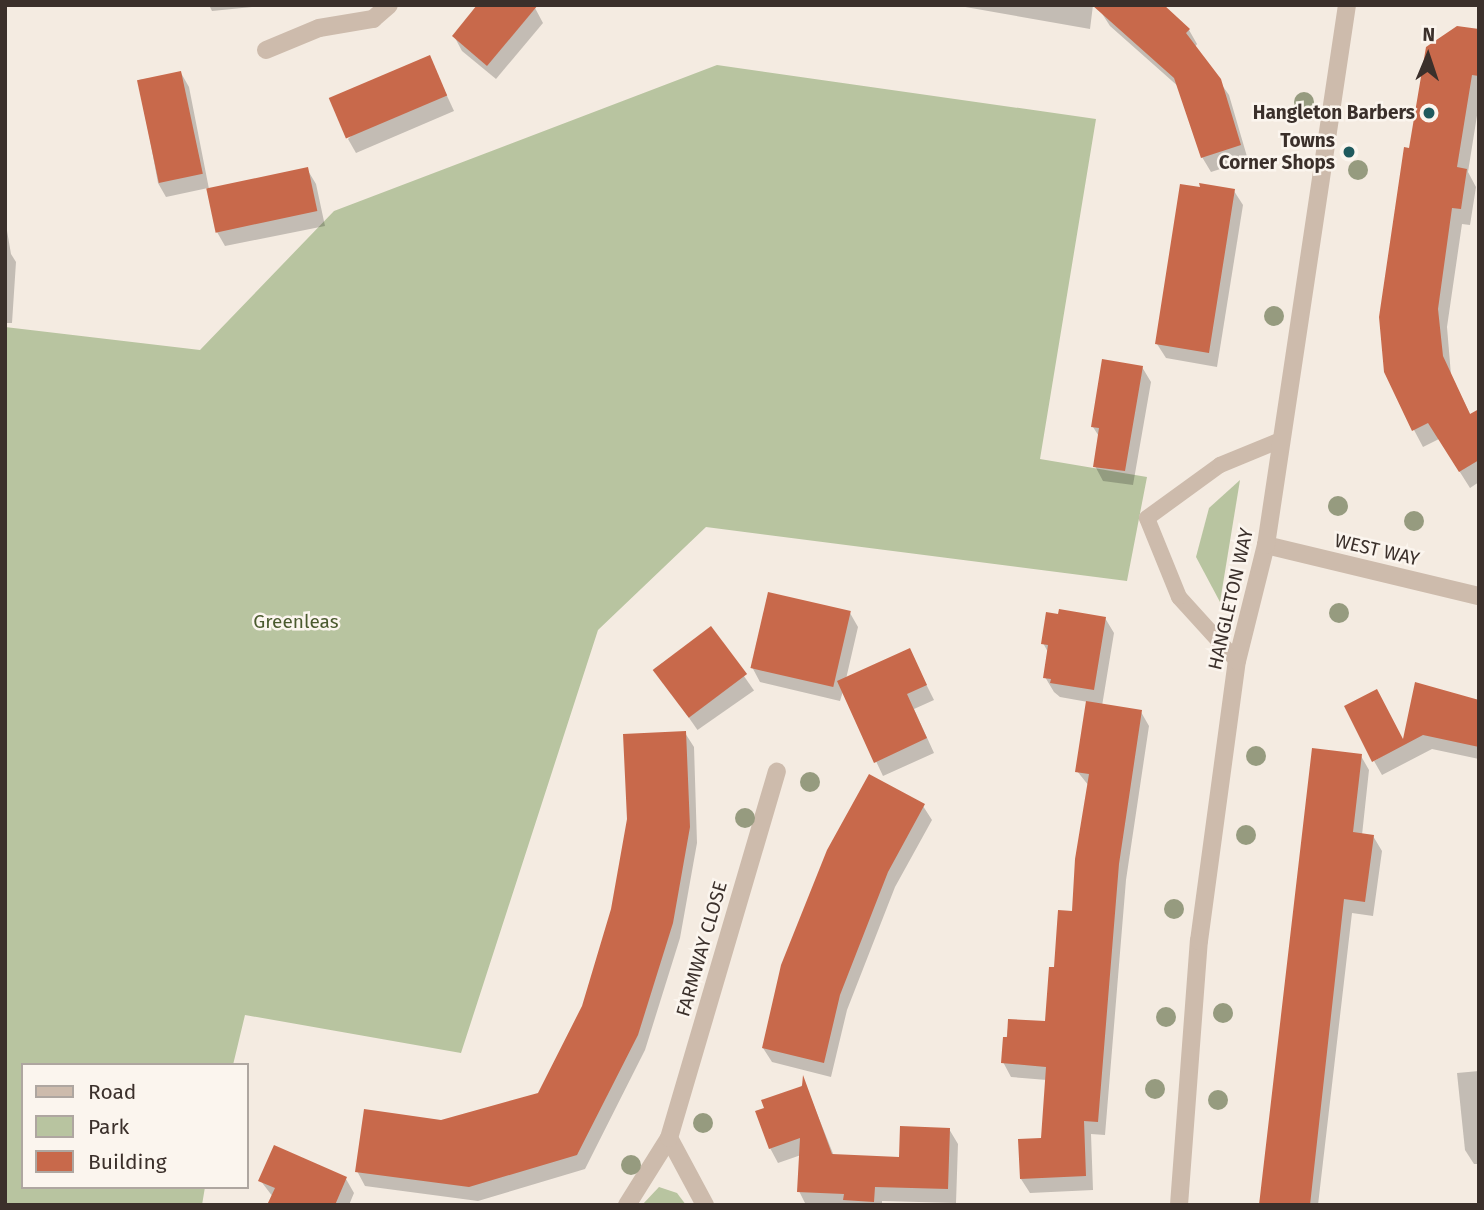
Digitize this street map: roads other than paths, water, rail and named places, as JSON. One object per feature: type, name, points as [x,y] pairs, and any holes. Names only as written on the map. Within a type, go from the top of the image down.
[{"type":"street","points":[[266,50],[319,28],[373,19],[389,5]]},
{"type":"street","name":"HANGLETON WAY","points":[[1179,1205],[1199,941],[1237,661],[1266,545],[1347,5]]},
{"type":"street","name":"WEST WAY","points":[[1266,545],[1479,596]]},
{"type":"street","name":"FARMWAY CLOSE","points":[[627,1205],[668,1138],[777,772]]},
{"type":"street","points":[[668,1138],[705,1205]]},
{"type":"lane","points":[[1237,661],[1179,597],[1147,518],[1220,465],[1281,440]]},
{"type":"place","name":"Hangleton Barbers","points":[[1429,113]]},
{"type":"place","name":"Towns Corner Shops","points":[[1349,152]]},
{"type":"park label","name":"Greenleas","points":[[296,622]]}]
